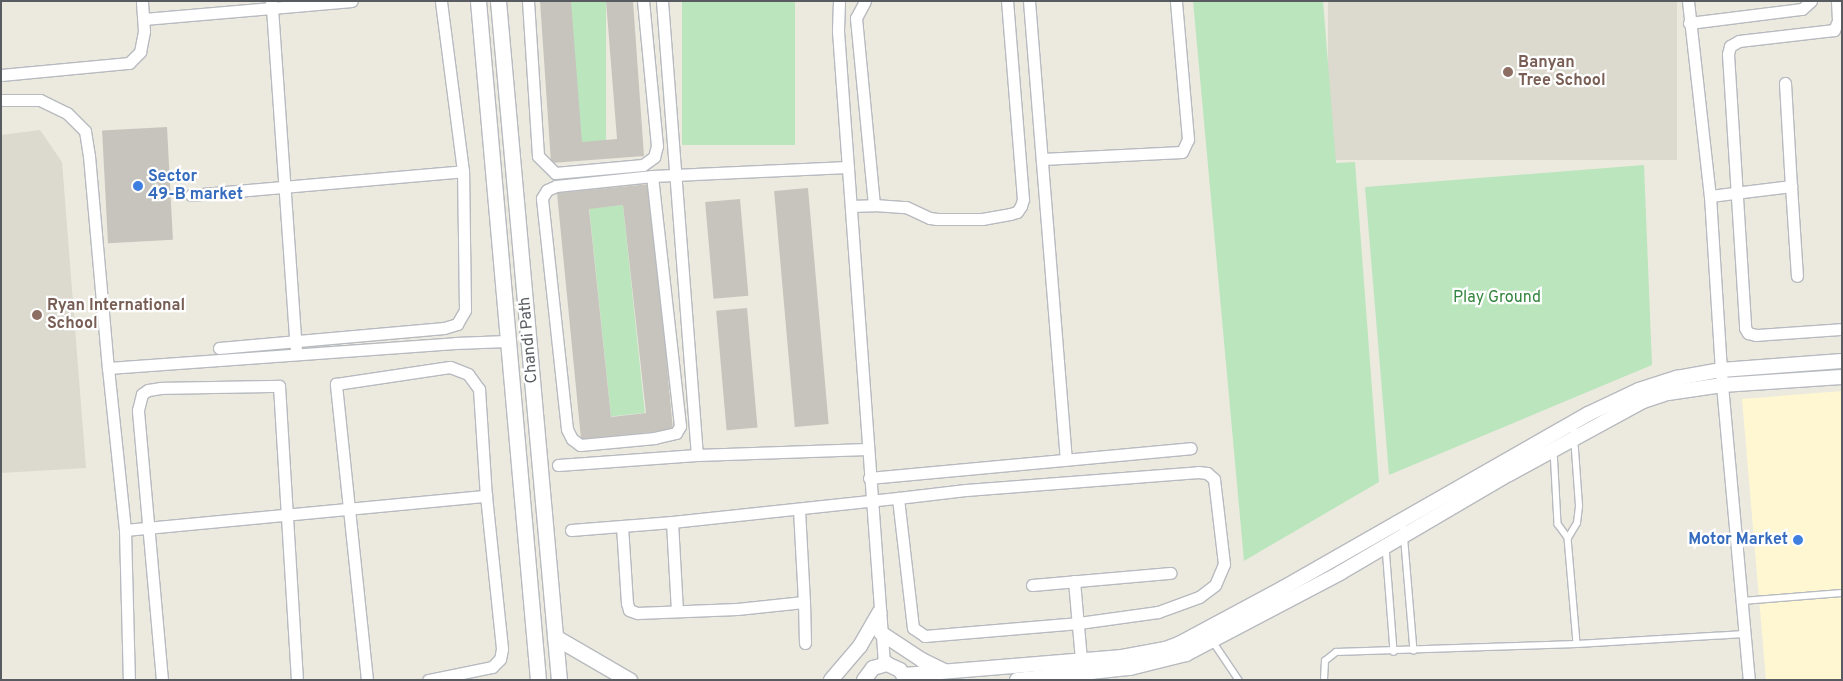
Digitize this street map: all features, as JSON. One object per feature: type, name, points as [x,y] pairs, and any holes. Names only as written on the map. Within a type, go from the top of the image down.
[{"type":"main road","name":"Chandi Path","points":[[478,1],[538,680]]},
{"type":"main road","name":"Chandi Path","points":[[498,1],[558,680]]},
{"type":"main road","points":[[555,637],[629,680]]},
{"type":"street","points":[[1,75],[129,63],[140,52],[144,19],[142,1]]},
{"type":"street","points":[[144,19],[272,5],[352,1]]},
{"type":"street","points":[[219,348],[444,328],[457,324],[465,310],[463,171],[441,1]]},
{"type":"street","points":[[528,1],[538,156],[545,166],[555,172],[643,165],[654,157],[657,146],[643,1]]},
{"type":"street","points":[[662,1],[697,455]]},
{"type":"street","points":[[838,1],[838,31],[850,206],[884,664]]},
{"type":"street","points":[[865,1],[856,18],[874,205]]},
{"type":"street","points":[[850,206],[906,207],[930,218],[937,219],[982,219],[1017,212],[1023,199],[1007,1]]},
{"type":"street","points":[[1029,1],[1066,460]]},
{"type":"street","points":[[1042,159],[1182,152],[1188,139],[1176,1]]},
{"type":"street","points":[[1688,1],[1710,196],[1722,385],[1749,680]]},
{"type":"street","points":[[1689,22],[1802,9],[1811,1]]},
{"type":"street","points":[[1837,1],[1838,21],[1834,30],[1740,42],[1730,46],[1728,54],[1742,321],[1748,333],[1765,335],[1842,329]]},
{"type":"street","points":[[272,5],[296,354]]},
{"type":"street","points":[[1785,83],[1797,276]]},
{"type":"street","points":[[1,100],[40,100],[67,114],[85,130],[125,530],[129,680]]},
{"type":"street","points":[[657,146],[674,145]]},
{"type":"street","points":[[652,176],[680,426],[676,433],[660,438],[580,445],[572,439],[567,429],[542,198],[547,190],[556,186],[652,176],[848,167]]},
{"type":"street","points":[[191,196],[463,171]]},
{"type":"street","points":[[1710,196],[1791,186]]},
{"type":"street","points":[[108,368],[508,341]]},
{"type":"street","points":[[1017,680],[1130,668],[1186,654],[1208,635],[1384,531],[1573,423],[1638,390],[1676,378],[1721,370],[1842,361]]},
{"type":"street","points":[[367,680],[336,384],[450,367],[468,374],[478,389],[486,496],[502,649],[500,659],[492,667],[428,680]]},
{"type":"street","points":[[856,680],[864,679],[873,668],[884,664],[894,666],[905,678],[946,672],[1122,657],[1165,649],[1208,635],[1386,546],[1643,401],[1668,393],[1722,385],[1842,377]]},
{"type":"street","points":[[162,680],[138,410],[142,394],[148,390],[161,388],[279,386],[297,680]]},
{"type":"street","points":[[869,478],[1191,448]]},
{"type":"street","points":[[558,465],[697,455],[867,449]]},
{"type":"street","points":[[571,530],[672,522],[898,498],[1066,482],[1207,473],[1214,479],[1224,564],[1221,575],[1215,585],[1192,600],[1158,612],[1079,623],[925,636],[914,628],[911,620],[898,498]]},
{"type":"street","points":[[125,530],[486,496]]},
{"type":"street","points":[[799,509],[805,643]]},
{"type":"street","points":[[672,522],[677,611]]},
{"type":"street","points":[[622,526],[629,610],[638,613],[737,609],[804,602]]},
{"type":"street","points":[[1032,585],[1170,573]]},
{"type":"street","points":[[1074,581],[1081,660]]},
{"type":"street","points":[[831,680],[860,646],[880,612]]},
{"type":"street","points":[[881,633],[922,660],[946,672]]},
{"type":"lane","points":[[1568,538],[1577,523],[1580,506],[1573,423]]},
{"type":"lane","points":[[1553,435],[1558,524],[1568,538],[1577,644]]},
{"type":"lane","points":[[1403,520],[1414,651]]},
{"type":"lane","points":[[1384,531],[1394,652]]},
{"type":"lane","points":[[1742,602],[1842,593]]},
{"type":"lane","points":[[1324,680],[1325,661],[1336,652],[1394,652],[1577,644],[1744,634]]},
{"type":"lane","points":[[1208,635],[1238,680]]},
{"type":"shaded area","name":"Banyan Tree School","points":[[1328,1],[1677,1],[1677,160],[1328,160]]},
{"type":"shaded area","name":"Ryan International School","points":[[40,130],[62,162],[86,468],[1,473],[1,135]]},
{"type":"shaded area","name":"Motor Market","points":[[1842,391],[1842,680],[1766,680],[1742,399]]},
{"type":"green space","points":[[571,1],[606,1],[606,142],[571,142]]},
{"type":"green space","points":[[682,1],[795,1],[795,145],[682,145]]},
{"type":"green space","points":[[1193,1],[1323,1],[1336,163],[1355,162],[1379,482],[1244,561]]},
{"type":"green space","name":"Play Ground","points":[[1644,165],[1652,365],[1389,475],[1365,187]]},
{"type":"green space","points":[[623,205],[645,413],[611,416],[589,209]]},
{"type":"building","points":[[540,1],[571,1],[582,142],[617,139],[606,1],[633,1],[644,156],[551,163]]},
{"type":"building","name":"Sector 49-B market","points":[[167,127],[173,240],[108,243],[102,130]]},
{"type":"building","points":[[650,184],[673,430],[581,439],[557,193]],"holes":[[[623,205],[646,413],[611,417],[589,209]]]},
{"type":"building","points":[[808,188],[829,424],[795,427],[774,191]]},
{"type":"building","points":[[740,199],[748,296],[714,299],[705,202]]},
{"type":"building","points":[[747,308],[757,428],[727,430],[716,311]]},
{"type":"place","name":"Banyan Tree School","points":[[1508,72]]},
{"type":"place","name":"Sector 49-B market","points":[[138,186]]},
{"type":"place","name":"Ryan International School","points":[[37,315]]},
{"type":"place","name":"Motor Market","points":[[1798,540]]}]
